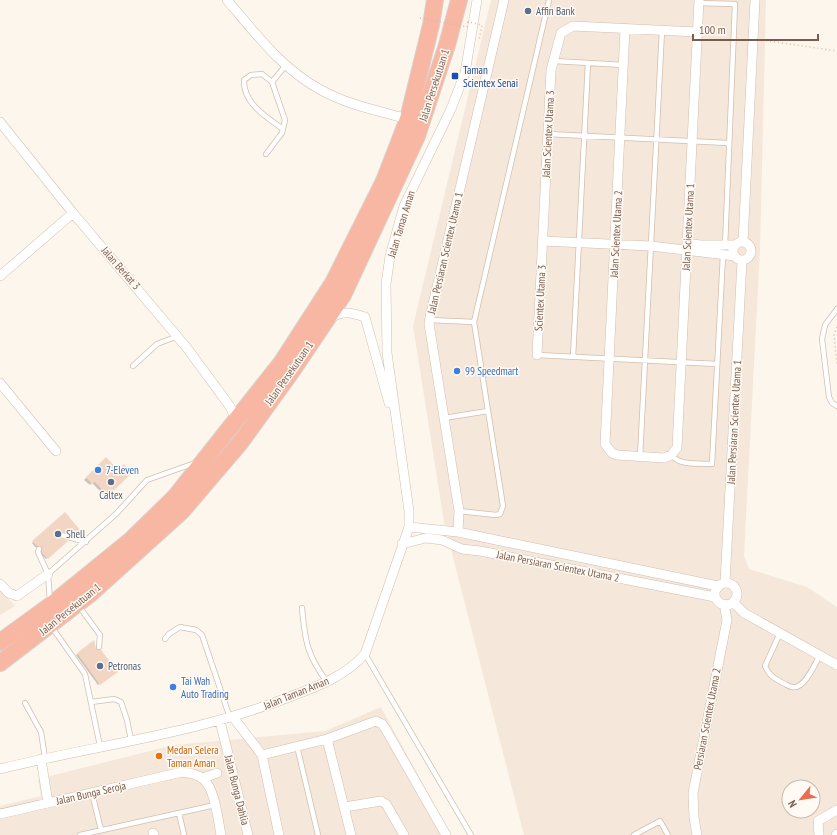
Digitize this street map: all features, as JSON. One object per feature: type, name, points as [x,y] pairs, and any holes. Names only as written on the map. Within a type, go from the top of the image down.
[{"type":"highway","name":"Jalan Persekutuan 1","points":[[0,642],[50,605],[130,540],[174,497],[282,362],[333,283],[384,181],[408,119],[431,25],[435,0]]},
{"type":"highway","name":"Jalan Persekutuan 1","points":[[0,663],[77,604],[182,511],[240,443],[292,371],[343,295],[417,136],[447,45],[459,0]]},
{"type":"street","points":[[227,0],[286,65],[321,90],[356,105],[408,119]]},
{"type":"street","name":"Jalan Taman Aman","points":[[0,769],[43,758],[220,721],[273,704],[327,682],[355,664],[365,654],[378,621],[402,544],[409,527],[409,511],[386,338],[386,284],[390,256],[404,206],[451,109],[465,73],[477,0]]},
{"type":"street","name":"Jalan Persiaran Scientex Utama 1","points":[[458,532],[459,510],[429,320],[504,0]]},
{"type":"street","name":"Jalan Persiaran Scientex Utama 1","points":[[722,585],[738,258],[733,251],[739,244],[755,0]]},
{"type":"street","name":"Jalan Scientex Utama 1","points":[[672,454],[677,448],[699,1]]},
{"type":"street","name":"Jalan Scientex Utama 3","points":[[543,241],[551,70],[561,33],[565,29],[573,26],[625,28]]},
{"type":"street","points":[[625,28],[697,32]]},
{"type":"street","name":"Jalan Scientex Utama 2","points":[[625,28],[616,245],[605,444],[612,453],[617,455],[640,456]]},
{"type":"street","name":"Jalan Berkat 3","points":[[0,122],[73,213],[178,336],[229,405],[236,418]]},
{"type":"street","points":[[0,276],[73,213]]},
{"type":"street","points":[[543,241],[616,245],[687,246],[724,250],[738,258]]},
{"type":"street","name":"Scientex Utama 3","points":[[538,355],[543,241]]},
{"type":"street","points":[[724,250],[739,244]]},
{"type":"street","name":"Jalan Persiaran Scientex Utama 1","points":[[738,258],[750,256],[752,250],[749,244],[739,244]]},
{"type":"street","name":"Jalan Taman Aman","points":[[324,323],[342,313],[354,313],[365,317],[398,435]]},
{"type":"street","points":[[0,383],[56,451]]},
{"type":"street","points":[[640,456],[664,458],[672,454]]},
{"type":"street","name":"Jalan Persiaran Scientex Utama 2","points":[[409,527],[458,532],[722,585]]},
{"type":"street","points":[[458,532],[466,544],[480,551]]},
{"type":"street","name":"Jalan Persiaran Scientex Utama 2","points":[[402,544],[426,538],[442,540],[462,549],[480,551],[715,597]]},
{"type":"street","points":[[0,584],[9,593],[18,596],[48,574]]},
{"type":"street","points":[[731,584],[735,588],[736,597],[733,602],[724,604],[719,602],[715,597],[716,590],[722,585],[731,584]]},
{"type":"street","points":[[733,602],[744,613],[837,665]]},
{"type":"street","name":"Persiaran Scientex Utama 2","points":[[698,835],[694,818],[693,794],[727,620],[724,604]]},
{"type":"street","points":[[232,717],[262,755],[279,835]]},
{"type":"street","name":"Jalan Bunga Dahlia","points":[[220,721],[248,835]]},
{"type":"street","points":[[262,755],[327,739],[376,721],[382,724],[446,835]]},
{"type":"street","points":[[327,739],[351,835]]},
{"type":"street","points":[[43,758],[48,803]]},
{"type":"street","name":"Jalan Bunga Seroja","points":[[0,814],[182,772],[203,778]]},
{"type":"street","points":[[217,773],[203,778],[212,791],[221,835]]},
{"type":"street","points":[[345,807],[376,800],[386,804],[404,835]]},
{"type":"street","points":[[820,835],[818,821],[837,810]]},
{"type":"lane","points":[[459,510],[496,515],[502,510],[474,322],[549,0]]},
{"type":"lane","points":[[672,454],[675,460],[681,462],[712,464],[724,250],[735,4],[699,1]]},
{"type":"lane","points":[[640,456],[662,30]]},
{"type":"lane","points":[[554,61],[624,65]]},
{"type":"lane","points":[[573,357],[588,63]]},
{"type":"lane","points":[[272,82],[286,65]]},
{"type":"lane","points":[[266,154],[282,133],[283,129],[285,120],[272,82],[262,74],[251,75],[244,80],[244,88],[250,100],[263,114],[283,129]]},
{"type":"lane","points":[[548,134],[728,143]]},
{"type":"lane","points":[[837,309],[825,325],[822,339],[829,397],[832,403],[837,406]]},
{"type":"lane","points":[[429,320],[474,322]]},
{"type":"lane","points":[[133,366],[157,344],[178,336]]},
{"type":"lane","points":[[538,355],[717,364]]},
{"type":"lane","points":[[444,418],[488,411]]},
{"type":"lane","points":[[48,574],[117,513],[147,480],[180,467],[204,461]]},
{"type":"lane","points":[[61,535],[86,542]]},
{"type":"lane","points":[[39,549],[38,552],[48,574],[50,605]]},
{"type":"lane","points":[[77,604],[100,635],[99,647]]},
{"type":"lane","points":[[302,608],[305,640],[310,656],[327,682]]},
{"type":"lane","points":[[50,625],[85,674],[100,746]]},
{"type":"lane","points":[[165,639],[169,634],[180,627],[196,630],[202,635],[232,717]]},
{"type":"lane","points":[[780,633],[765,666],[772,678],[792,687],[798,687],[804,682],[820,655]]},
{"type":"lane","points":[[365,654],[471,835]]},
{"type":"lane","points":[[77,664],[83,661]]},
{"type":"lane","points":[[91,702],[114,699],[121,702],[127,720],[130,740]]},
{"type":"lane","points":[[25,703],[41,732],[43,758]]},
{"type":"lane","points":[[297,746],[318,835]]},
{"type":"lane","points":[[92,793],[101,830]]},
{"type":"lane","points":[[80,835],[215,805]]},
{"type":"lane","points":[[179,813],[184,835]]},
{"type":"lane","points":[[634,835],[660,821],[668,835]]},
{"type":"path","points":[[420,18],[467,28],[468,22],[482,25],[479,40]]},
{"type":"path","points":[[753,38],[837,51]]},
{"type":"path","points":[[837,327],[834,335],[837,364]]},
{"type":"shaded area","points":[[491,0],[766,0],[760,250],[744,556],[749,569],[807,587],[837,607],[837,835],[524,835],[444,522],[413,326]]},
{"type":"shaded area","points":[[0,589],[15,606],[0,615]]},
{"type":"shaded area","points":[[381,707],[451,835],[0,835],[0,806],[41,796],[38,779],[174,745],[325,731]]},
{"type":"building","name":"Caltex","points":[[106,457],[118,470],[124,464],[132,473],[108,496],[95,482],[92,484],[86,477]]},
{"type":"building","name":"Shell","points":[[65,512],[80,530],[75,535],[59,532],[59,538],[68,541],[48,559],[42,553],[42,547],[37,546],[32,541]]},
{"type":"building","name":"Petronas","points":[[94,640],[96,649],[101,650],[118,672],[100,685],[77,653]]},
{"type":"place","name":"Affin Bank","points":[[528,11]]},
{"type":"place","name":"Taman Scientex Senai","points":[[455,76]]},
{"type":"place","name":"99 Speedmart","points":[[457,371]]},
{"type":"place","name":"7-Eleven","points":[[98,470]]},
{"type":"place","name":"Caltex","points":[[111,482]]},
{"type":"place","name":"Shell","points":[[58,534]]},
{"type":"place","name":"Petronas","points":[[100,666]]},
{"type":"place","name":"Tai Wah Auto Trading","points":[[173,687]]},
{"type":"place","name":"Medan Selera Taman Aman","points":[[159,756]]}]
